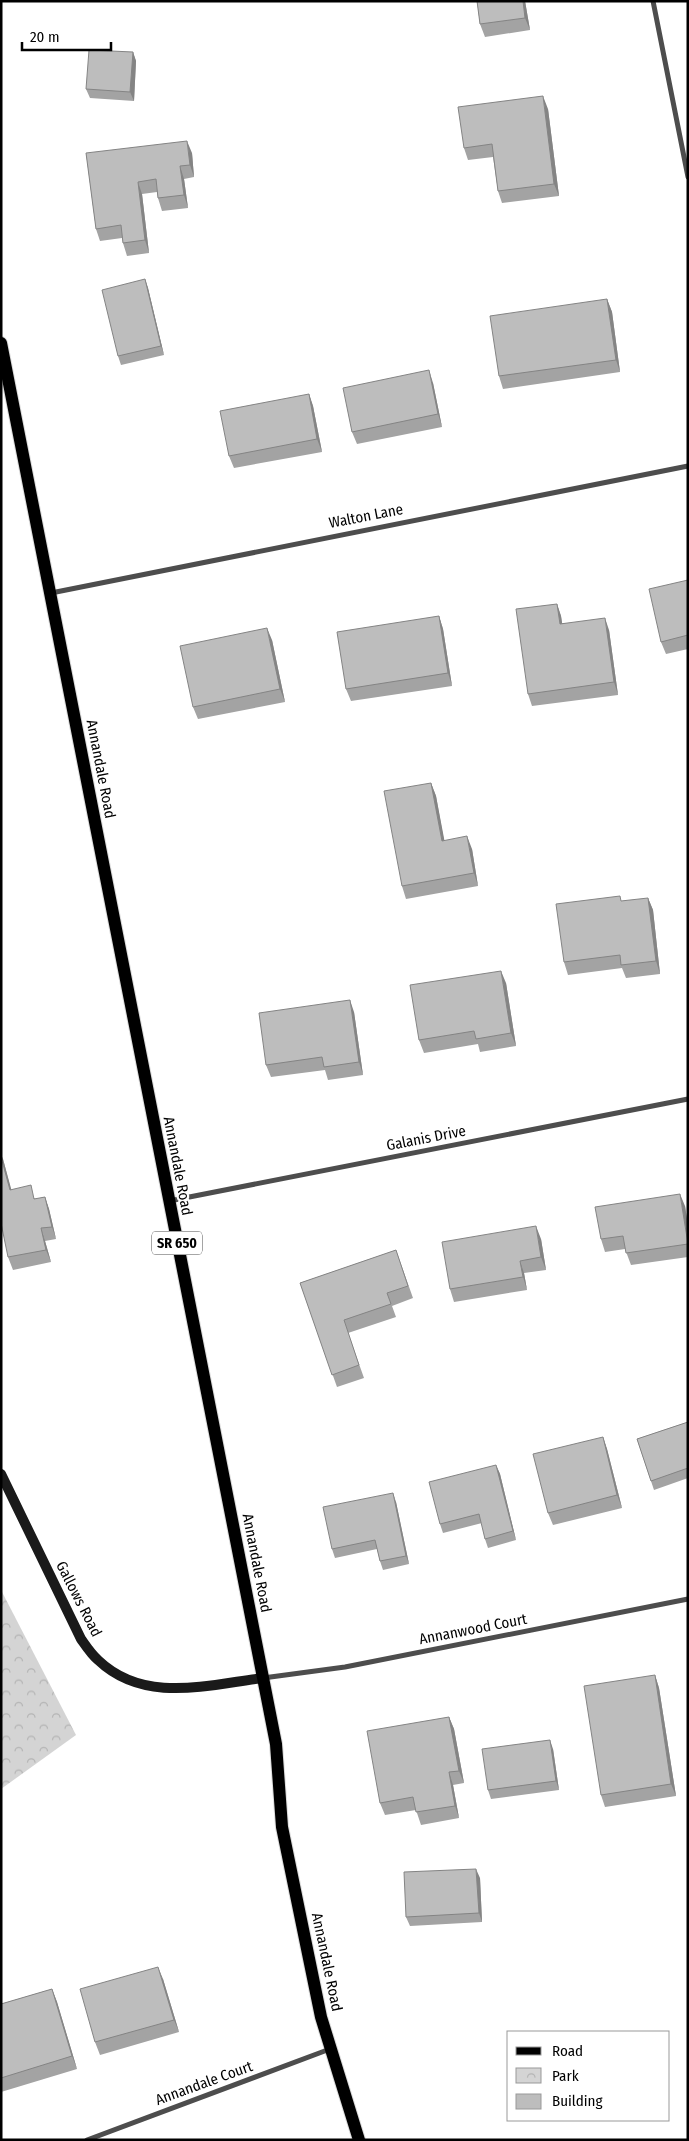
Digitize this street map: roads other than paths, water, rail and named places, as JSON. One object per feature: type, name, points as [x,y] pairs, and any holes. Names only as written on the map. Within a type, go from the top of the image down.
[{"type":"main road","name":"Annandale Road","points":[[1,343],[276,1744],[282,1827],[321,2017],[359,2140]]},
{"type":"main road","name":"Gallows Road","points":[[1,1474],[81,1640],[98,1660],[121,1677],[149,1687],[175,1690],[263,1678]]},
{"type":"street","points":[[653,1],[688,177]]},
{"type":"street","name":"Walton Lane","points":[[50,593],[688,466]]},
{"type":"street","name":"Galanis Drive","points":[[169,1201],[688,1099]]},
{"type":"street","name":"Annanwood Court","points":[[263,1678],[345,1666],[688,1599]]},
{"type":"street","name":"Annandale Court","points":[[87,2140],[331,2049]]}]
